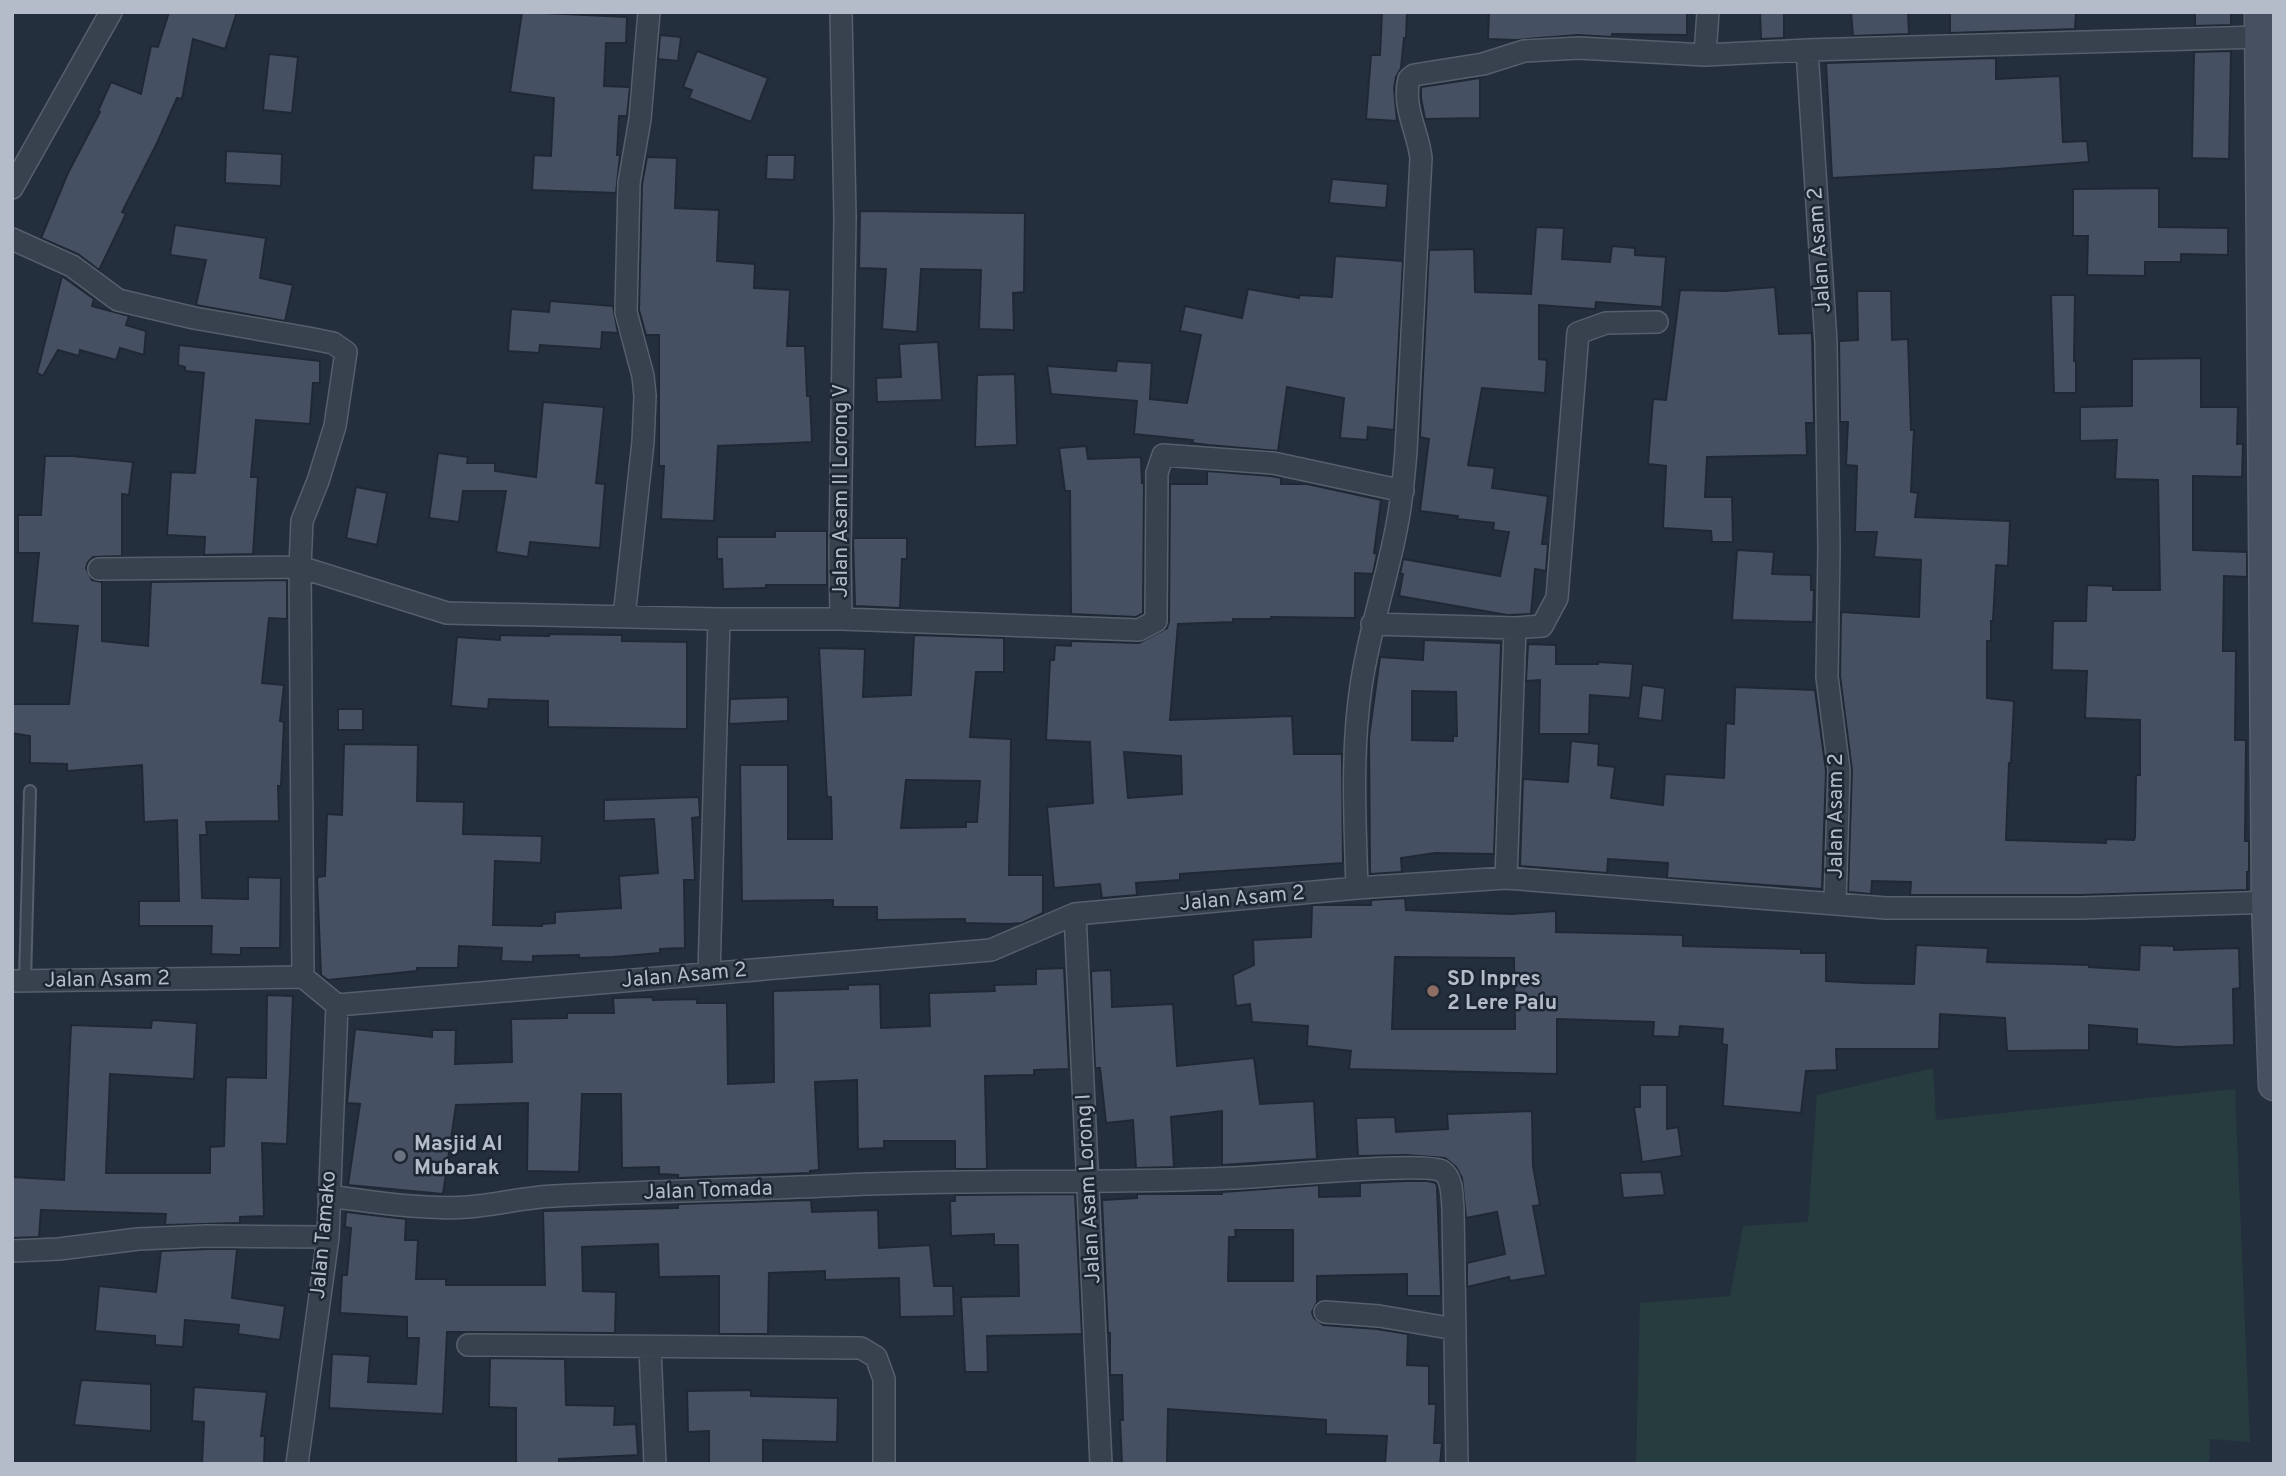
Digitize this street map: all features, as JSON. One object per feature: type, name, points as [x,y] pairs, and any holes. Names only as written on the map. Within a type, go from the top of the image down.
[{"type":"street","points":[[12,188],[111,12]]},
{"type":"street","points":[[624,617],[643,442],[645,396],[643,376],[626,312],[629,183],[640,119],[649,12]]},
{"type":"street","name":"Jalan Asam II Lorong V","points":[[99,569],[300,567],[447,613],[841,619],[839,552],[845,217],[841,12]]},
{"type":"street","points":[[1704,55],[1708,12]]},
{"type":"street","points":[[1357,888],[1354,779],[1360,688],[1403,491],[1421,159],[1418,138],[1408,113],[1409,79],[1414,75],[1483,64],[1524,51],[1580,48],[1704,55],[2260,25],[2269,441],[2270,902],[2274,1084]]},
{"type":"street","name":"Jalan Asam 2","points":[[1807,50],[1826,342],[1829,548],[1827,677],[1839,770],[1835,904]]},
{"type":"street","points":[[12,239],[72,266],[118,300],[194,318],[321,341],[346,352],[335,426],[302,521],[300,567],[303,977],[337,1005]]},
{"type":"street","points":[[1372,624],[1515,628],[1542,626],[1557,598],[1578,332],[1606,323],[1657,322]]},
{"type":"street","points":[[841,619],[1139,630],[1151,625],[1156,621],[1157,473],[1163,455],[1273,463],[1403,491]]},
{"type":"street","points":[[709,974],[719,619]]},
{"type":"street","points":[[1506,878],[1515,628]]},
{"type":"street","name":"Jalan Asam 2","points":[[337,1005],[991,950],[1075,914],[1357,888],[1506,878],[1886,908],[1999,909],[2270,902]]},
{"type":"street","name":"Jalan Asam Lorong I","points":[[1075,914],[1101,1464]]},
{"type":"street","name":"Jalan Asam 2","points":[[19,981],[303,977]]},
{"type":"street","name":"Jalan Tamako","points":[[297,1464],[328,1237],[337,1005]]},
{"type":"street","name":"Jalan Tomada","points":[[329,1196],[431,1208],[470,1207],[552,1196],[982,1180],[1088,1183],[1392,1169],[1440,1170],[1450,1180],[1453,1209],[1457,1464]]},
{"type":"street","points":[[12,1251],[59,1249],[138,1239],[207,1236],[328,1237]]},
{"type":"street","points":[[1325,1312],[1390,1317],[1455,1329]]},
{"type":"street","points":[[468,1345],[861,1348],[880,1364],[884,1379],[884,1464]]},
{"type":"street","points":[[650,1348],[655,1464]]},
{"type":"lane","points":[[19,981],[30,791]]},
{"type":"green space","points":[[1933,1068],[1936,1120],[2235,1089],[2250,1442],[2210,1439],[2209,1464],[1636,1464],[1640,1303],[1730,1296],[1743,1226],[1808,1222],[1817,1095]]},
{"type":"building","points":[[169,12],[237,12],[225,49],[193,39],[182,99],[177,98],[122,212],[126,214],[99,270],[78,254],[41,238],[68,173],[100,112],[98,111],[111,82],[141,94],[151,46],[158,47]]},
{"type":"building","points":[[522,12],[627,17],[626,43],[606,43],[604,86],[630,87],[627,116],[619,116],[617,155],[620,155],[616,193],[532,190],[534,155],[551,156],[554,98],[510,92]]},
{"type":"building","points":[[1382,12],[1407,12],[1401,68],[1394,88],[1397,121],[1366,119],[1371,55],[1380,55]]},
{"type":"building","points":[[1489,12],[1687,12],[1687,35],[1612,34],[1612,37],[1578,35],[1516,40],[1488,39]]},
{"type":"building","points":[[1760,12],[1784,12],[1784,38],[1761,39]]},
{"type":"building","points":[[1851,12],[1908,12],[1909,34],[1853,36]]},
{"type":"building","points":[[1950,12],[2076,12],[2075,29],[1950,33]]},
{"type":"building","points":[[2195,12],[2231,12],[2231,25],[2195,26]]},
{"type":"building","points":[[660,35],[681,37],[678,61],[658,59]]},
{"type":"building","points":[[697,51],[768,78],[751,122],[689,98],[692,90],[683,87]]},
{"type":"building","points":[[2231,51],[2229,159],[2192,158],[2194,52]]},
{"type":"building","points":[[269,54],[298,57],[292,113],[263,110]]},
{"type":"building","points":[[1996,58],[1996,79],[2060,76],[2063,142],[2087,141],[2089,162],[1832,178],[1826,63]]},
{"type":"building","points":[[1480,78],[1480,118],[1425,119],[1421,87]]},
{"type":"building","points":[[226,151],[282,154],[281,186],[225,183]]},
{"type":"building","points":[[767,155],[795,155],[794,180],[766,179]]},
{"type":"building","points":[[647,157],[677,158],[675,208],[719,210],[717,261],[755,264],[754,288],[790,290],[787,346],[805,346],[812,442],[718,446],[714,521],[661,519],[664,466],[659,466],[659,335],[646,335],[639,310],[642,184]]},
{"type":"building","points":[[1332,179],[1388,184],[1386,208],[1329,203]]},
{"type":"building","points":[[2159,188],[2159,227],[2228,228],[2228,255],[2181,254],[2181,262],[2145,262],[2145,276],[2087,275],[2088,236],[2073,236],[2073,189]]},
{"type":"building","points":[[860,211],[1025,213],[1024,292],[1013,293],[1014,330],[979,329],[981,270],[921,269],[917,332],[882,329],[886,269],[859,268]]},
{"type":"building","points":[[175,225],[266,238],[260,278],[293,285],[285,321],[196,305],[206,260],[170,255]]},
{"type":"building","points":[[1536,227],[1564,228],[1562,259],[1610,262],[1612,246],[1635,248],[1635,255],[1666,257],[1662,307],[1596,302],[1595,309],[1539,305],[1539,359],[1547,360],[1545,393],[1482,388],[1468,465],[1495,468],[1492,488],[1548,496],[1542,544],[1548,544],[1546,571],[1535,569],[1531,614],[1507,615],[1399,596],[1403,559],[1500,576],[1509,532],[1493,530],[1494,523],[1420,511],[1429,439],[1420,437],[1429,250],[1474,249],[1475,292],[1531,294]]},
{"type":"building","points":[[1335,256],[1403,261],[1394,430],[1368,427],[1367,440],[1340,438],[1344,398],[1287,387],[1278,451],[1208,445],[1192,443],[1193,440],[1134,434],[1137,401],[1051,394],[1047,366],[1116,371],[1117,361],[1152,363],[1150,399],[1187,403],[1201,335],[1180,331],[1185,306],[1242,318],[1248,289],[1299,298],[1299,295],[1332,297]]},
{"type":"building","points":[[62,276],[94,299],[92,306],[129,316],[126,325],[146,331],[144,355],[120,348],[116,360],[80,350],[79,356],[58,350],[43,376],[37,373]]},
{"type":"building","points":[[1775,287],[1779,334],[1812,333],[1814,423],[1806,423],[1807,455],[1707,457],[1705,497],[1732,497],[1733,542],[1712,542],[1711,531],[1663,528],[1666,466],[1648,464],[1653,399],[1666,400],[1680,290],[1724,291]]},
{"type":"building","points":[[1857,291],[1891,291],[1892,340],[1908,339],[1911,430],[1914,430],[1911,492],[1918,493],[1915,517],[2010,521],[2008,566],[1996,565],[1991,641],[1987,641],[1987,698],[2014,701],[2006,840],[2106,843],[2106,839],[2134,840],[2135,837],[2136,775],[2140,775],[2140,720],[2085,718],[2087,671],[2052,670],[2053,621],[2086,621],[2087,585],[2113,586],[2113,590],[2160,590],[2158,480],[2115,479],[2117,440],[2080,441],[2080,407],[2132,406],[2132,359],[2201,358],[2201,407],[2238,407],[2237,444],[2243,444],[2242,477],[2193,476],[2193,550],[2247,552],[2247,577],[2224,576],[2223,651],[2236,651],[2235,740],[2246,740],[2245,841],[2249,841],[2247,890],[2080,895],[1910,895],[1911,882],[1872,881],[1871,894],[1848,892],[1852,770],[1840,676],[1841,612],[1919,617],[1921,560],[1874,557],[1877,532],[1855,532],[1857,466],[1846,465],[1848,422],[1840,422],[1839,341],[1858,340]]},
{"type":"building","points":[[2051,295],[2075,295],[2076,393],[2054,393]]},
{"type":"building","points":[[550,301],[613,306],[618,333],[602,332],[601,349],[540,345],[539,353],[508,351],[511,309],[549,312]]},
{"type":"building","points":[[938,342],[942,400],[877,402],[876,378],[901,377],[899,344]]},
{"type":"building","points":[[179,345],[320,361],[320,383],[313,383],[310,424],[256,420],[251,477],[258,477],[253,554],[204,555],[205,537],[167,535],[171,472],[195,473],[204,373],[185,371],[185,367],[178,365]]},
{"type":"building","points":[[1015,374],[1017,445],[975,447],[977,375]]},
{"type":"building","points":[[543,402],[604,407],[596,483],[605,484],[600,548],[530,542],[528,557],[496,552],[506,491],[463,491],[459,522],[429,518],[438,453],[468,457],[467,463],[495,463],[495,471],[536,477]]},
{"type":"building","points":[[1086,446],[1088,459],[1141,457],[1144,483],[1143,613],[1136,617],[1071,614],[1070,491],[1065,491],[1059,448]]},
{"type":"building","points":[[45,456],[133,462],[129,495],[122,494],[122,556],[93,557],[86,568],[92,580],[102,582],[102,641],[148,646],[151,582],[287,580],[287,619],[269,618],[262,683],[284,685],[280,721],[284,722],[281,786],[278,786],[279,821],[206,822],[207,835],[200,835],[202,898],[248,899],[248,877],[281,878],[280,948],[241,948],[241,955],[211,954],[212,926],[139,926],[139,901],[179,901],[177,820],[144,822],[142,765],[67,771],[67,764],[30,763],[30,736],[12,733],[12,704],[69,704],[78,626],[32,623],[39,553],[18,553],[18,515],[41,515]]},
{"type":"building","points":[[1207,471],[1271,476],[1281,478],[1281,484],[1307,484],[1381,500],[1373,574],[1355,573],[1355,618],[1271,617],[1233,619],[1233,622],[1178,624],[1170,720],[1292,716],[1294,754],[1342,754],[1343,863],[1180,874],[1180,880],[1136,883],[1137,895],[1102,898],[1100,884],[1054,888],[1047,807],[1093,803],[1090,742],[1046,740],[1050,660],[1054,660],[1055,645],[1071,646],[1071,641],[1139,643],[1167,628],[1170,484],[1207,484]],"holes":[[[1124,752],[1181,756],[1182,794],[1128,798]]]},
{"type":"building","points":[[356,487],[387,493],[377,545],[346,538]]},
{"type":"building","points":[[775,531],[827,531],[827,585],[766,585],[766,588],[723,589],[722,559],[717,559],[717,537],[775,537]]},
{"type":"building","points":[[853,538],[907,538],[907,559],[902,559],[900,608],[855,606]]},
{"type":"building","points":[[1737,550],[1774,552],[1772,574],[1811,575],[1811,590],[1814,590],[1813,622],[1732,620]]},
{"type":"building","points":[[500,635],[622,635],[622,641],[687,642],[687,729],[548,727],[548,701],[489,699],[488,709],[451,706],[457,637],[500,640]]},
{"type":"building","points":[[914,635],[1004,638],[1004,672],[976,672],[970,737],[1011,739],[1009,875],[1043,875],[1043,913],[1022,923],[1009,924],[965,923],[965,919],[877,920],[877,907],[833,907],[833,900],[742,901],[740,765],[788,765],[788,839],[832,839],[831,797],[827,797],[819,648],[865,649],[863,697],[911,695]],"holes":[[[906,780],[980,781],[977,822],[966,822],[966,827],[901,828]]]},
{"type":"building","points":[[1424,640],[1501,643],[1494,854],[1435,853],[1401,858],[1402,872],[1370,874],[1369,737],[1380,657],[1423,660]],"holes":[[[1412,691],[1456,692],[1457,736],[1453,736],[1453,741],[1412,740]]]},
{"type":"building","points":[[1528,644],[1556,645],[1556,664],[1633,664],[1630,698],[1590,695],[1589,734],[1539,734],[1540,680],[1526,681]]},
{"type":"building","points":[[1642,685],[1665,688],[1662,721],[1638,718]]},
{"type":"building","points":[[1735,687],[1815,690],[1826,771],[1822,889],[1667,878],[1668,863],[1608,859],[1607,873],[1520,866],[1523,779],[1568,782],[1571,741],[1599,744],[1598,765],[1615,767],[1611,798],[1663,805],[1665,774],[1724,778],[1726,723],[1734,724]]},
{"type":"building","points":[[788,697],[788,721],[729,724],[730,699]]},
{"type":"building","points":[[338,709],[363,709],[363,730],[338,730]]},
{"type":"building","points":[[344,744],[418,745],[417,801],[464,802],[463,834],[542,836],[541,863],[495,861],[493,925],[542,926],[555,923],[555,912],[621,908],[619,876],[658,873],[654,819],[604,821],[604,800],[699,797],[700,817],[692,818],[695,880],[684,880],[685,948],[660,949],[660,953],[613,957],[533,956],[533,962],[501,961],[502,948],[459,946],[458,968],[417,968],[417,971],[328,980],[321,975],[317,877],[325,876],[327,814],[342,815]]},
{"type":"building","points":[[1405,898],[1406,910],[1512,914],[1556,911],[1556,932],[1683,935],[1683,946],[1801,949],[1801,953],[1826,953],[1826,981],[1914,984],[1916,945],[1988,948],[1987,962],[2089,965],[2139,970],[2140,945],[2174,946],[2174,950],[2239,948],[2240,988],[2233,989],[2234,1045],[2177,1047],[2137,1044],[2137,1029],[2089,1025],[2089,1050],[2007,1051],[2005,1018],[1940,1014],[1939,1049],[1836,1049],[1837,1070],[1806,1071],[1801,1113],[1723,1106],[1727,1045],[1722,1044],[1723,1029],[1680,1026],[1679,1037],[1653,1036],[1654,1022],[1557,1019],[1557,1074],[1349,1069],[1351,1051],[1307,1046],[1308,1026],[1252,1022],[1250,1004],[1236,1006],[1233,975],[1254,965],[1253,940],[1311,937],[1312,905],[1371,905],[1371,900]],"holes":[[[1395,957],[1514,958],[1515,1029],[1392,1029]]]},
{"type":"building","points":[[1064,968],[1069,1069],[1034,1070],[1034,1075],[985,1076],[987,1169],[955,1169],[955,1141],[884,1141],[884,1148],[858,1149],[857,1080],[815,1082],[819,1170],[810,1173],[678,1178],[678,1175],[659,1174],[659,1167],[622,1168],[621,1094],[582,1094],[579,1172],[527,1171],[528,1103],[456,1105],[443,1194],[348,1185],[360,1104],[347,1103],[355,1029],[432,1037],[432,1030],[456,1030],[455,1064],[512,1062],[511,1019],[567,1018],[567,1013],[614,1013],[613,998],[697,999],[697,1003],[727,1003],[728,1084],[774,1082],[773,991],[848,989],[848,985],[880,984],[881,1028],[930,1026],[929,993],[995,991],[994,985],[1036,984],[1036,969]]},
{"type":"building","points":[[1111,970],[1112,1007],[1173,1004],[1177,1066],[1254,1058],[1260,1104],[1314,1101],[1317,1159],[1222,1165],[1222,1111],[1171,1117],[1174,1167],[1136,1168],[1133,1120],[1106,1123],[1100,1068],[1095,1068],[1091,971]]},
{"type":"building","points":[[267,995],[293,996],[287,1144],[262,1143],[264,1216],[240,1217],[240,1223],[165,1225],[166,1214],[41,1210],[39,1237],[12,1238],[12,1177],[64,1180],[71,1025],[151,1028],[152,1020],[197,1023],[194,1079],[110,1074],[106,1173],[210,1173],[210,1147],[224,1146],[226,1077],[266,1078]]},
{"type":"building","points":[[1640,1085],[1667,1085],[1667,1129],[1678,1127],[1682,1156],[1642,1162],[1634,1107],[1640,1107]]},
{"type":"building","points":[[1532,1111],[1533,1166],[1540,1205],[1533,1206],[1546,1275],[1510,1281],[1509,1277],[1467,1287],[1467,1263],[1505,1254],[1497,1212],[1466,1218],[1462,1178],[1456,1167],[1445,1158],[1406,1155],[1358,1156],[1356,1118],[1395,1117],[1396,1132],[1448,1129],[1447,1114]]},
{"type":"building","points":[[1661,1172],[1665,1195],[1623,1198],[1620,1173]]},
{"type":"building","points":[[1360,1183],[1436,1183],[1441,1296],[1407,1296],[1407,1274],[1317,1276],[1317,1302],[1312,1312],[1314,1318],[1323,1325],[1408,1334],[1407,1365],[1429,1366],[1429,1404],[1436,1404],[1434,1443],[1442,1443],[1440,1464],[1385,1464],[1387,1436],[1326,1434],[1326,1420],[1168,1409],[1167,1464],[1122,1464],[1122,1375],[1110,1375],[1102,1200],[1137,1198],[1137,1194],[1222,1194],[1319,1185],[1319,1197],[1360,1196]],"holes":[[[1235,1230],[1293,1230],[1293,1281],[1228,1281],[1229,1237],[1236,1237]]]},
{"type":"building","points":[[1075,1194],[1082,1334],[987,1336],[988,1372],[965,1372],[961,1297],[1019,1296],[1018,1245],[994,1245],[994,1234],[951,1236],[950,1201],[955,1201],[955,1195]]},
{"type":"building","points":[[811,1200],[812,1212],[878,1210],[879,1248],[930,1245],[934,1286],[953,1286],[954,1316],[900,1317],[899,1278],[825,1280],[825,1271],[769,1273],[768,1334],[719,1334],[719,1276],[659,1277],[658,1244],[582,1247],[583,1291],[616,1292],[615,1333],[447,1332],[443,1414],[329,1408],[332,1354],[370,1356],[368,1382],[416,1384],[419,1338],[407,1338],[407,1317],[340,1313],[342,1275],[347,1275],[351,1228],[345,1227],[346,1212],[406,1219],[405,1240],[418,1240],[416,1279],[446,1279],[446,1285],[545,1285],[543,1211],[678,1208],[678,1204]]},
{"type":"building","points":[[237,1249],[232,1298],[285,1306],[280,1340],[238,1334],[239,1325],[185,1320],[183,1347],[155,1345],[155,1336],[95,1331],[99,1286],[156,1292],[161,1251]]},
{"type":"building","points":[[490,1358],[565,1359],[566,1405],[615,1406],[614,1425],[636,1424],[638,1455],[559,1459],[559,1464],[516,1464],[516,1408],[489,1407]]},
{"type":"building","points":[[81,1380],[151,1384],[151,1431],[74,1425]]},
{"type":"building","points":[[194,1387],[267,1392],[261,1436],[265,1436],[264,1464],[202,1464],[204,1422],[192,1421]]},
{"type":"building","points":[[751,1390],[751,1396],[838,1398],[837,1442],[763,1440],[763,1464],[709,1464],[709,1431],[688,1432],[687,1391]]},
{"type":"place","name":"SD Inpres 2 Lere Palu","points":[[1433,991]]},
{"type":"place","name":"Masjid Al Mubarak","points":[[400,1156]]}]
